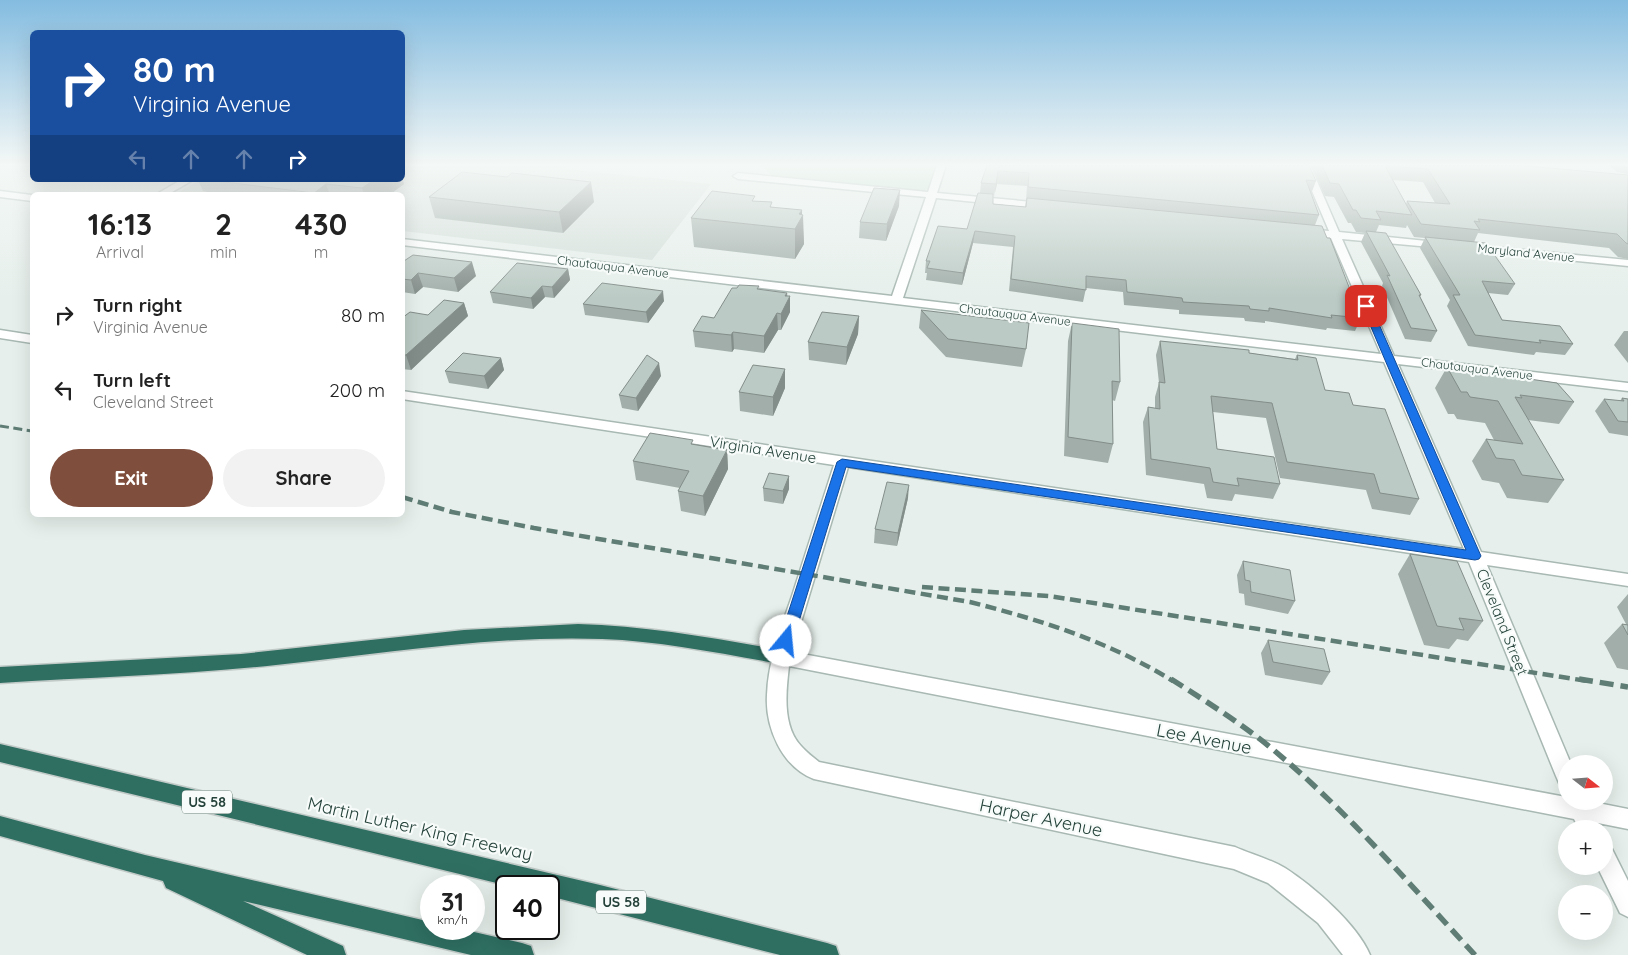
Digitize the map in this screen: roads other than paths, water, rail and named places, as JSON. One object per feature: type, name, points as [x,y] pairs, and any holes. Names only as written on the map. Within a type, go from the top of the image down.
[{"type":"highway","points":[[0,675],[273,658],[505,634],[578,631],[633,633],[698,642],[781,657]]},
{"type":"highway","name":"Martin Luther King Freeway","points":[[0,753],[600,897],[828,955]]},
{"type":"highway","points":[[0,826],[145,866],[520,954]]},
{"type":"highway","points":[[145,866],[334,955]]},
{"type":"street","points":[[896,301],[927,210]]},
{"type":"street","name":"Cleveland Street","points":[[1324,210],[1475,556],[1558,757]]},
{"type":"street","name":"Maryland Avenue","points":[[1296,230],[1628,263]]},
{"type":"street","name":"Chautauqua Avenue","points":[[405,242],[1628,388]]},
{"type":"street","points":[[0,334],[30,339]]},
{"type":"street","name":"Virginia Avenue","points":[[405,395],[1628,580]]},
{"type":"street","name":"Harper Avenue","points":[[842,462],[781,657],[776,696],[781,730],[793,752],[814,770],[1235,858],[1276,875],[1326,916],[1358,955]]},
{"type":"street","name":"Lee Avenue","points":[[781,657],[1582,814],[1628,819]]},
{"type":"street","points":[[1613,875],[1628,905]]},
{"type":"railway","points":[[0,426],[30,431]]},
{"type":"railway","points":[[405,498],[452,512],[534,528],[970,602],[1023,616],[1100,644],[1149,667],[1173,681]]},
{"type":"railway","points":[[922,587],[1049,596],[1587,681]]},
{"type":"railway","points":[[1171,679],[1251,732],[1303,775],[1379,850],[1475,955]]},
{"type":"railway","points":[[1579,679],[1628,687]]}]
